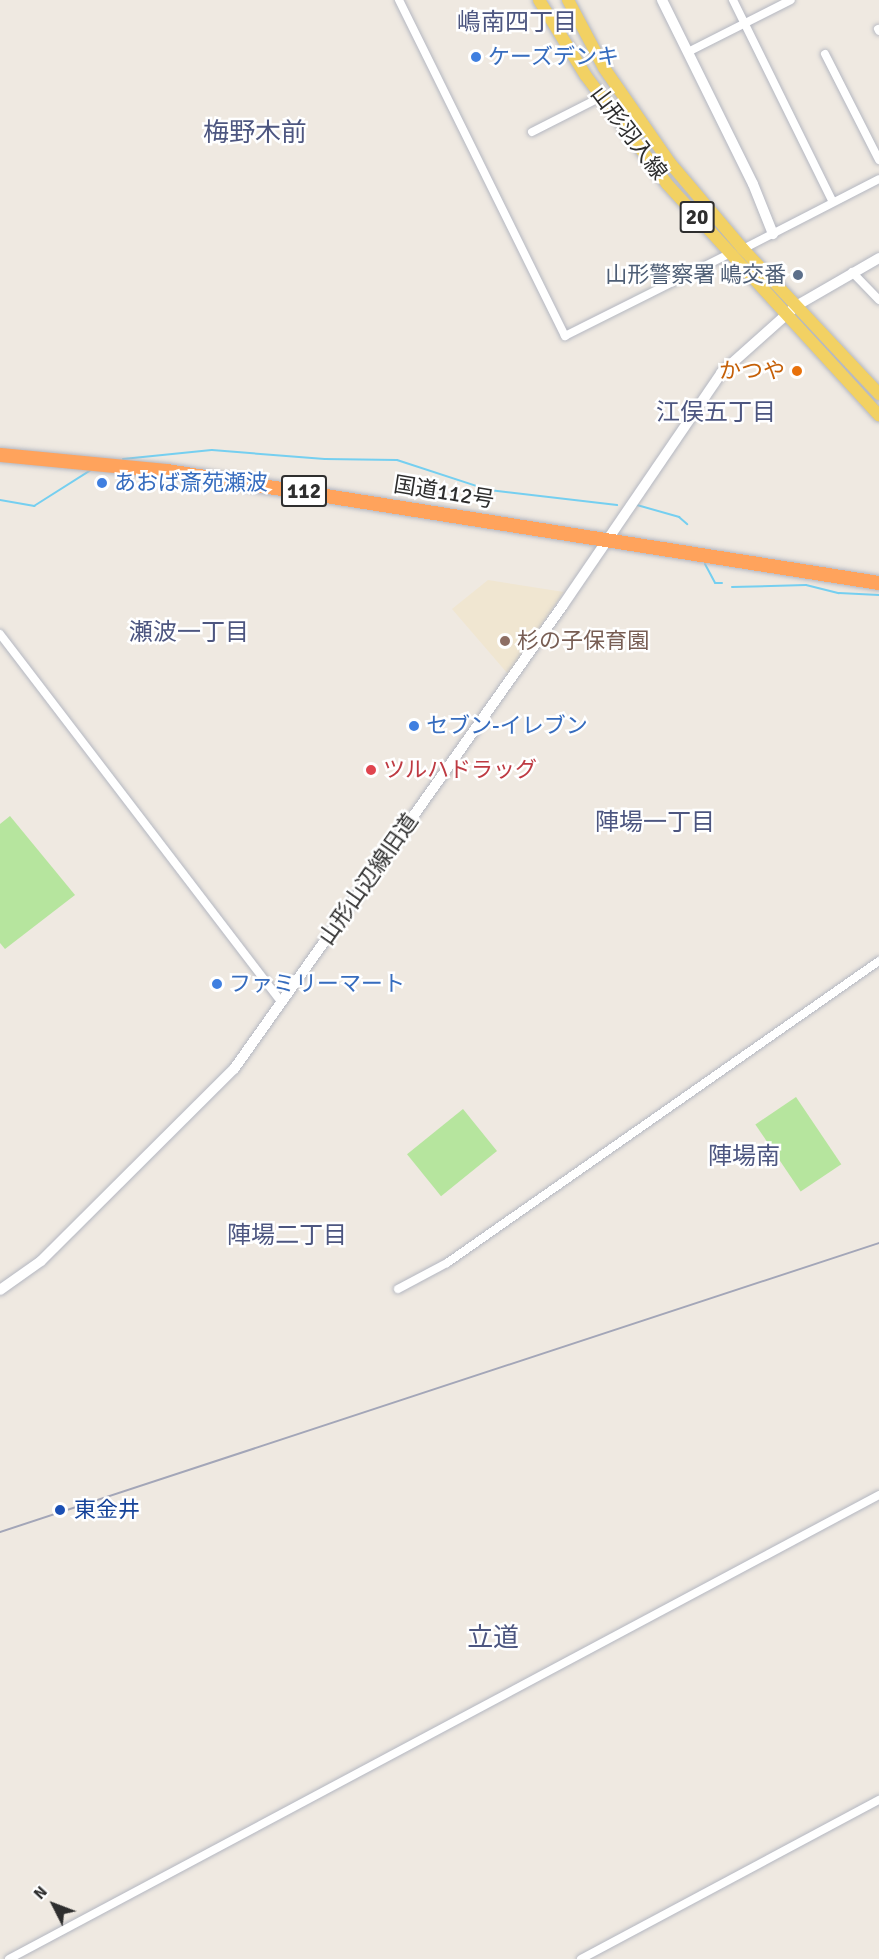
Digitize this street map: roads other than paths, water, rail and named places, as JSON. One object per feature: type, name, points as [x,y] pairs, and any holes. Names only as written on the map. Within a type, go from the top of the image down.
[{"type":"highway","name":"国道112号","points":[[0,455],[167,471],[605,542],[879,583]]},
{"type":"main road","name":"山形羽入線","points":[[539,0],[606,103],[668,184],[729,254],[879,394]]},
{"type":"main road","name":"山形羽入線","points":[[568,0],[604,68],[639,120],[700,201],[743,249],[879,415]]},
{"type":"street","points":[[399,0],[565,336],[729,254]]},
{"type":"street","points":[[662,0],[753,184],[773,234]]},
{"type":"street","points":[[733,0],[833,202]]},
{"type":"street","points":[[688,52],[791,0]]},
{"type":"street","points":[[825,54],[879,160]]},
{"type":"street","points":[[532,132],[593,101]]},
{"type":"street","points":[[743,249],[879,179]]},
{"type":"street","name":"山形山辺線旧道","points":[[0,1290],[42,1261],[234,1069],[605,542],[710,387],[791,310],[879,258]]},
{"type":"street","points":[[852,272],[879,300]]},
{"type":"street","points":[[0,634],[281,1002]]},
{"type":"street","points":[[398,1289],[447,1263],[879,960]]},
{"type":"street","points":[[9,1959],[879,1495]]},
{"type":"street","points":[[581,1959],[879,1800]]},
{"type":"waterway","points":[[123,459],[212,450],[325,459],[397,460],[489,490],[617,505]]},
{"type":"waterway","points":[[0,500],[34,506],[91,470]]},
{"type":"waterway","points":[[637,505],[679,517],[687,524]]},
{"type":"waterway","points":[[705,564],[715,583],[722,583]]},
{"type":"waterway","points":[[732,587],[806,585],[839,593],[879,595]]},
{"type":"railway","points":[[0,1532],[879,1243]]},
{"type":"place","name":"ケーズデンキ","points":[[476,57]]},
{"type":"place","name":"山形警察署 嶋交番","points":[[798,275]]},
{"type":"place","name":"かつや","points":[[797,371]]},
{"type":"place","name":"あおば斎苑瀬波","points":[[102,483]]},
{"type":"place","name":"杉の子保育園","points":[[505,641]]},
{"type":"place","name":"セブン-イレブン","points":[[414,726]]},
{"type":"place","name":"ツルハドラッグ","points":[[371,770]]},
{"type":"place","name":"ファミリーマート","points":[[217,984]]},
{"type":"place","name":"東金井","points":[[60,1510]]},
{"type":"district","name":"嶋南四丁目","points":[[517,23]]},
{"type":"district","name":"梅野木前","points":[[255,134]]},
{"type":"district","name":"江俣五丁目","points":[[716,413]]},
{"type":"district","name":"瀬波一丁目","points":[[189,633]]},
{"type":"district","name":"陣場一丁目","points":[[655,823]]},
{"type":"district","name":"陣場南","points":[[744,1157]]},
{"type":"district","name":"陣場二丁目","points":[[287,1236]]},
{"type":"district","name":"立道","points":[[493,1639]]}]
